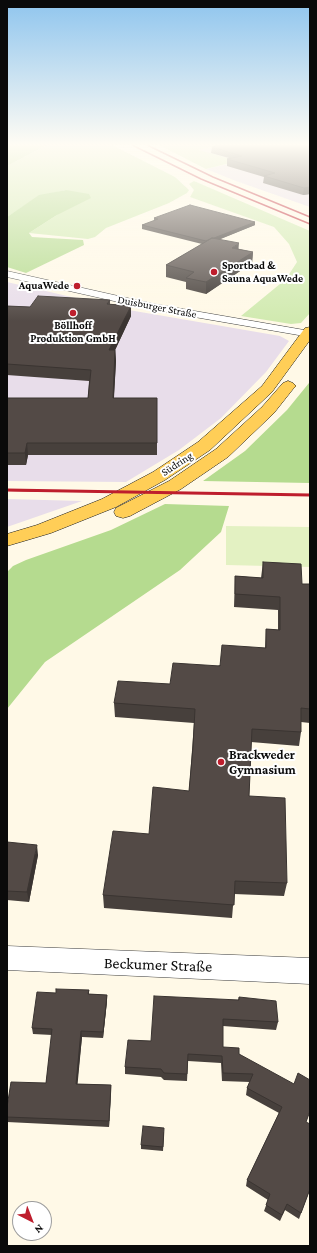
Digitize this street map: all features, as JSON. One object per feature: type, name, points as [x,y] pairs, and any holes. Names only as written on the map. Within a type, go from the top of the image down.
[{"type":"main road","name":"Südring","points":[[7,540],[44,529],[109,503],[159,476],[204,446],[229,425],[267,389],[309,333]]},
{"type":"main road","name":"Südring","points":[[7,552],[91,525],[142,503],[174,485],[222,453],[268,410],[295,377]]},
{"type":"street","name":"Duisburger Straße","points":[[7,274],[154,307],[309,333]]},
{"type":"street","name":"Beckumer Straße","points":[[7,958],[310,971]]},
{"type":"shaded area","points":[[300,203],[310,203],[310,207]]},
{"type":"shaded area","points":[[7,282],[123,309],[280,336],[289,341],[266,372],[221,418],[179,450],[126,482],[7,481]]},
{"type":"shaded area","points":[[7,499],[82,501],[7,527]]},
{"type":"green space","points":[[7,203],[28,203],[7,217]]},
{"type":"green space","points":[[27,203],[80,203],[57,215],[29,233],[32,237],[83,240],[84,245],[26,273],[7,267],[7,217]]},
{"type":"green space","points":[[61,203],[168,203],[106,228],[95,237],[88,239],[29,233],[57,215]]},
{"type":"green space","points":[[208,203],[246,203],[310,231],[310,313],[301,323],[291,324],[241,316],[286,279],[297,262],[289,244],[274,227]]},
{"type":"green space","points":[[309,383],[310,483],[203,481],[245,451],[287,410]]},
{"type":"green space","points":[[165,504],[229,506],[221,532],[180,570],[45,662],[7,709],[8,571],[13,566],[26,560],[111,530]]},
{"type":"green space","points":[[226,526],[310,527],[310,567],[226,565]]},
{"type":"building","points":[[190,205],[255,222],[206,241],[142,225],[158,219],[154,218]]},
{"type":"building","points":[[212,238],[239,243],[232,248],[253,252],[206,282],[186,278],[194,272],[166,265]]},
{"type":"building","points":[[38,296],[110,300],[107,304],[131,306],[109,350],[115,350],[113,398],[157,398],[157,443],[27,443],[25,453],[7,453],[7,398],[88,398],[91,370],[7,364],[7,306],[30,307]]},
{"type":"building","name":"Brackweder Gymnasium","points":[[263,562],[301,564],[302,584],[310,584],[310,709],[301,708],[301,732],[252,729],[249,796],[285,798],[287,883],[235,881],[234,905],[103,895],[113,831],[149,834],[153,787],[189,791],[193,747],[195,709],[114,703],[118,681],[170,684],[173,663],[220,666],[222,645],[266,648],[266,629],[280,630],[280,597],[235,594],[235,576],[263,578]]},
{"type":"building","points":[[7,842],[37,845],[27,892],[7,891]]},
{"type":"building","points":[[56,989],[89,990],[88,994],[107,995],[103,1032],[81,1031],[76,1084],[111,1085],[109,1121],[7,1117],[11,1082],[46,1083],[52,1029],[32,1028],[37,992],[56,993]]},
{"type":"building","points":[[154,996],[239,1000],[239,997],[276,1001],[278,1022],[223,1019],[223,1047],[239,1048],[239,1054],[294,1084],[298,1073],[310,1080],[310,1111],[306,1122],[310,1124],[310,1189],[301,1213],[287,1204],[282,1215],[266,1205],[270,1194],[247,1180],[282,1107],[247,1088],[253,1074],[223,1073],[222,1056],[188,1054],[187,1074],[164,1073],[161,1069],[125,1067],[128,1040],[151,1041]]},
{"type":"building","points":[[143,1126],[164,1128],[163,1147],[141,1145]]},
{"type":"railway","points":[[260,203],[310,224]]},
{"type":"railway","points":[[277,203],[310,217]]},
{"type":"railway","points":[[47,491],[7,490],[310,495]]},
{"type":"place","name":"Sportbad & Sauna AquaWede","points":[[214,272]]},
{"type":"place","name":"AquaWede","points":[[77,286]]},
{"type":"place","name":"Böllhoff Produktion GmbH","points":[[73,313]]},
{"type":"place","name":"Brackweder Gymnasium","points":[[221,762]]}]
